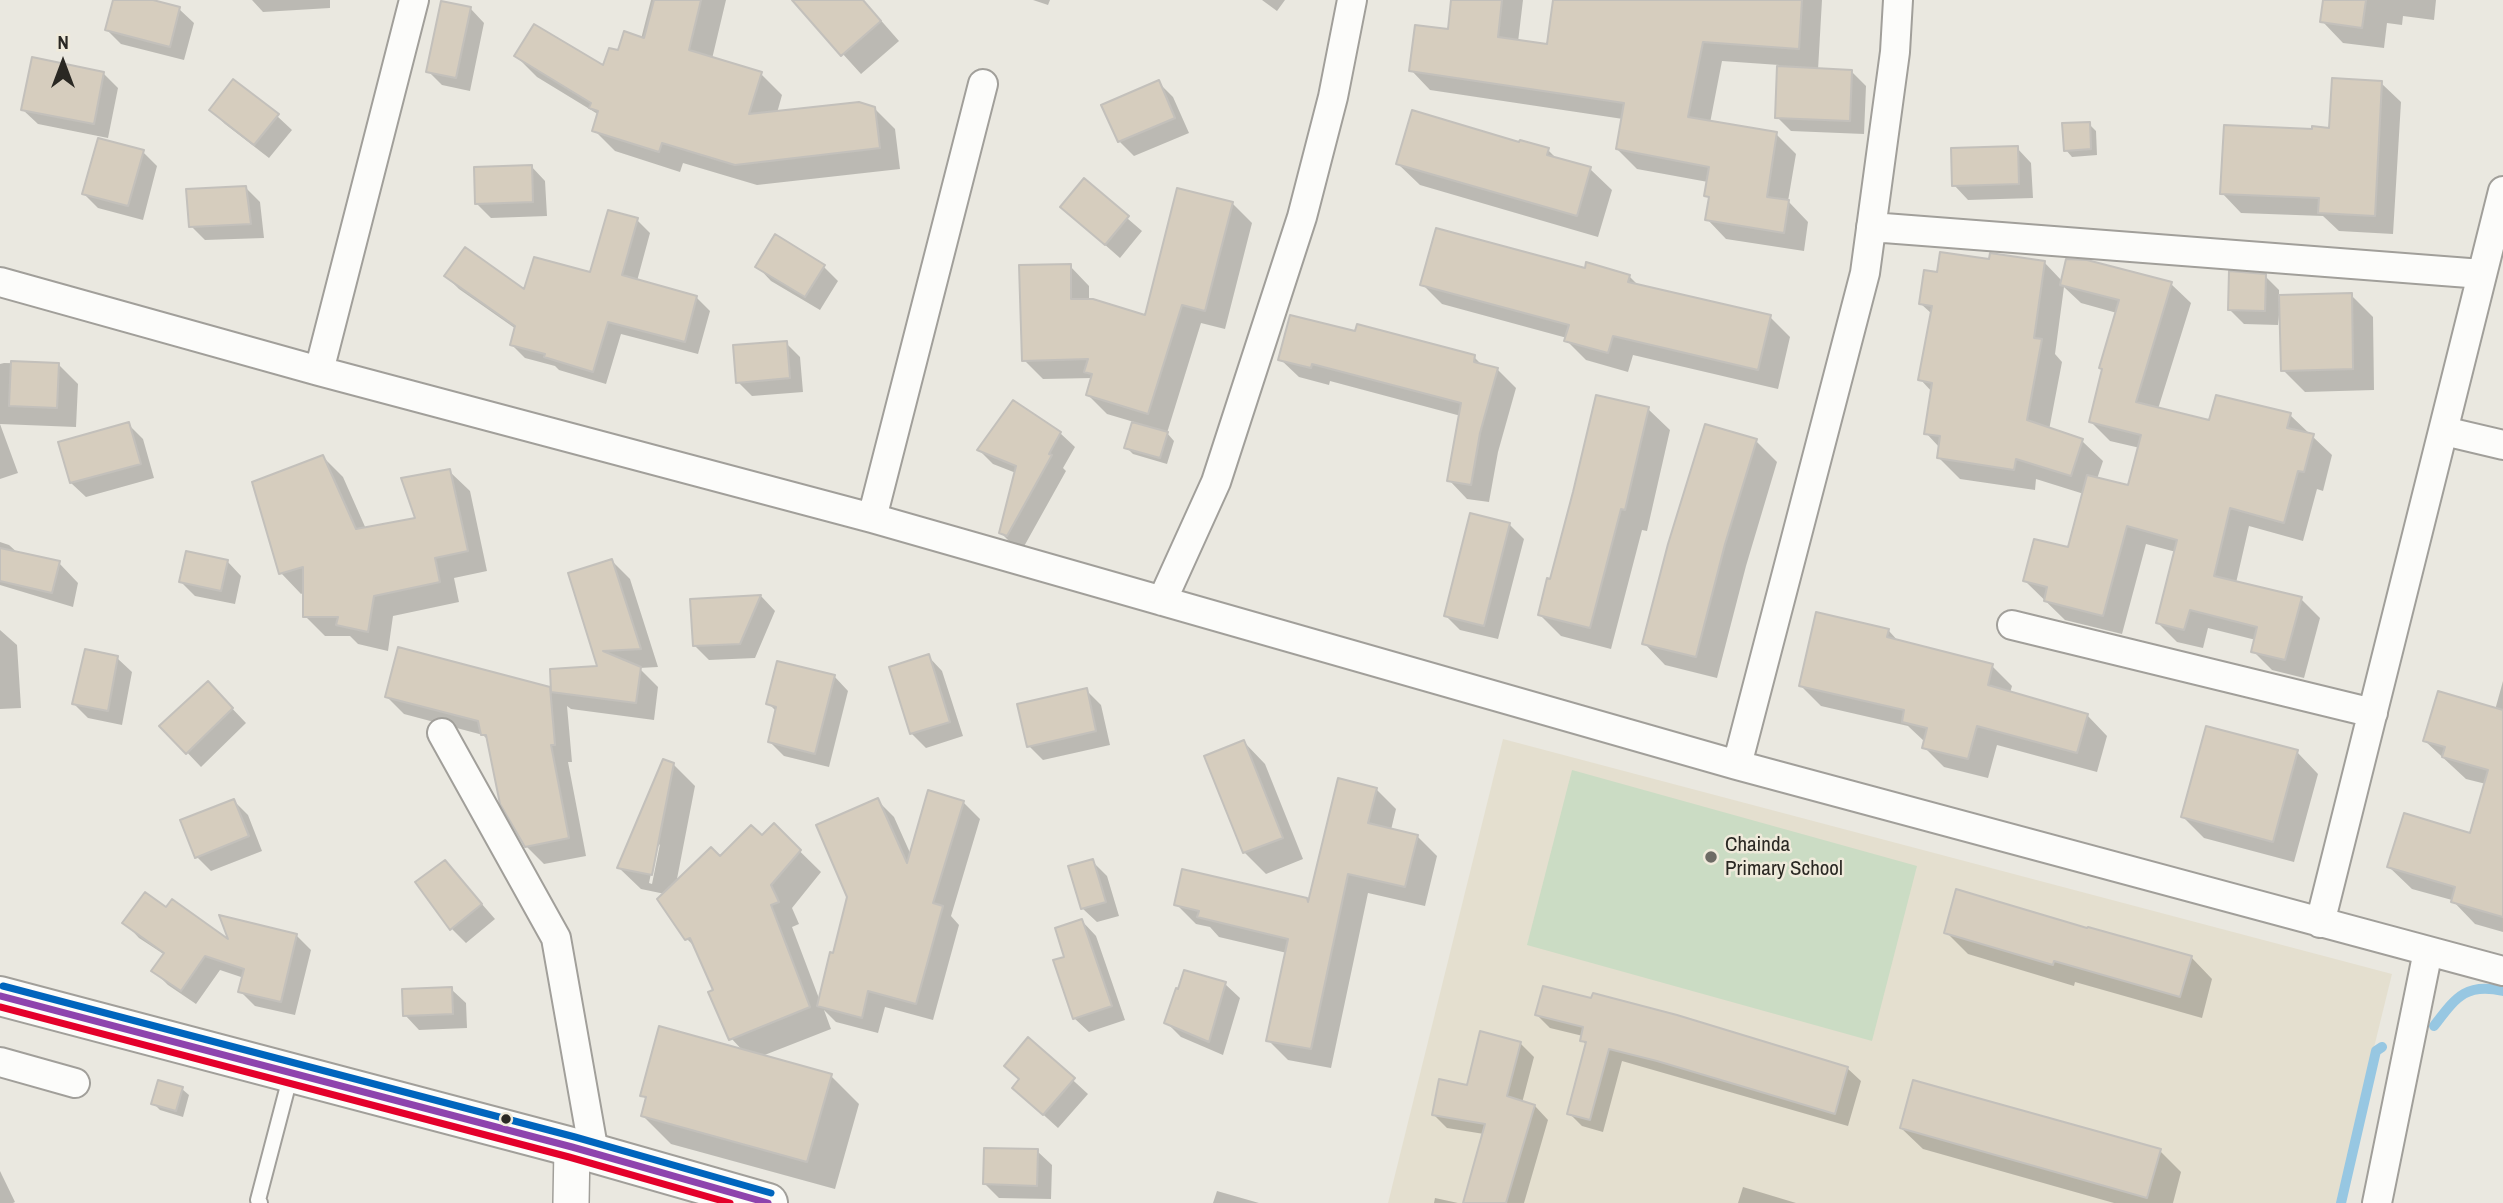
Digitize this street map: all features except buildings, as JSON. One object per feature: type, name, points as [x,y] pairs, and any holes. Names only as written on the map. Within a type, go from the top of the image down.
[{"type":"main road","points":[[0,996],[583,1150],[768,1203]]},
{"type":"street","points":[[319,370],[414,0]]},
{"type":"street","points":[[1162,601],[1216,482],[1302,217],[1333,97],[1352,0]]},
{"type":"street","points":[[1737,765],[1865,273],[1895,52],[1898,0]]},
{"type":"street","points":[[872,518],[983,84]]},
{"type":"street","points":[[2320,923],[2503,191]]},
{"type":"street","points":[[1871,227],[2482,274]]},
{"type":"street","points":[[0,282],[872,518],[1737,765],[2503,971]]},
{"type":"street","points":[[2444,431],[2503,445]]},
{"type":"street","points":[[2012,625],[2373,713]]},
{"type":"street","points":[[442,733],[556,938],[583,1150],[570,1203]]},
{"type":"street","points":[[2377,1203],[2428,951]]},
{"type":"street","points":[[0,1062],[75,1083]]},
{"type":"lane","points":[[260,1203],[258,1200],[292,1073]]},
{"type":"shaded area","name":"Chainda Primary School","points":[[1503,739],[2392,974],[2336,1203],[1388,1203]]},
{"type":"green space","points":[[1572,770],[1917,866],[1872,1041],[1527,945]]},
{"type":"waterway","points":[[2434,1026],[2462,995],[2479,989],[2503,991]]},
{"type":"waterway","points":[[2341,1203],[2376,1051],[2382,1047]]},
{"type":"transit line","points":[[3,986],[575,1137],[771,1193]]},
{"type":"transit line","points":[[0,996],[572,1147],[768,1203]]},
{"type":"transit line","points":[[0,1007],[569,1157],[730,1203]]},
{"type":"place","name":"Chainda Primary School","points":[[1711,857]]}]
